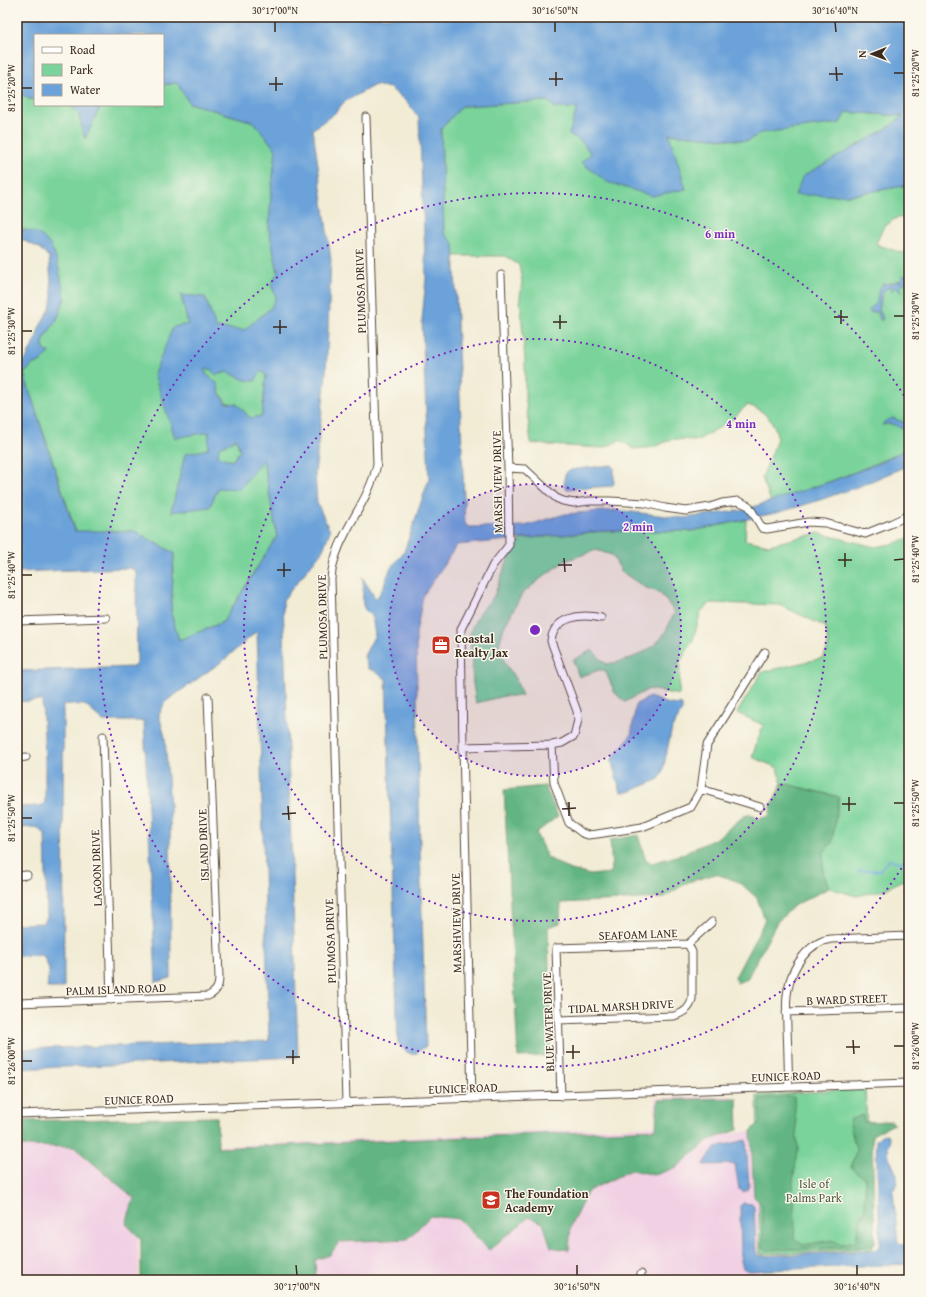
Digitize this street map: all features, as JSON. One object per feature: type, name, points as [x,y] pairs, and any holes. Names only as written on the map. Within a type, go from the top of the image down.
[{"type":"street","name":"PLUMOSA DRIVE","points":[[346,1103],[331,579],[334,560],[340,542],[372,481],[377,464],[366,117]]},
{"type":"street","name":"MARSH VIEW DRIVE","points":[[463,747],[461,629],[493,566],[509,545],[508,468],[501,275]]},
{"type":"street","points":[[508,468],[524,469],[556,498],[574,503],[589,501],[645,503],[686,511],[738,501],[749,506],[758,523],[762,528],[767,529],[808,522],[825,523],[865,534],[909,515]]},
{"type":"street","points":[[463,747],[552,745],[562,743],[574,736],[578,720],[578,711],[550,641],[552,633],[558,624],[574,617],[589,615],[601,618]]},
{"type":"street","points":[[17,621],[106,618]]},
{"type":"street","points":[[552,745],[554,783],[570,823],[582,833],[588,835],[642,827],[691,807],[701,789],[707,745],[764,652]]},
{"type":"street","name":"ISLAND DRIVE","points":[[208,697],[219,977],[219,984],[215,992]]},
{"type":"street","name":"LAGOON DRIVE","points":[[103,736],[111,1000]]},
{"type":"street","name":"MARSHVIEW DRIVE","points":[[463,747],[472,1099]]},
{"type":"street","points":[[17,758],[26,757]]},
{"type":"street","points":[[701,789],[760,806]]},
{"type":"street","points":[[17,876],[27,875]]},
{"type":"street","name":"SEAFOAM LANE","points":[[556,948],[688,944],[712,922]]},
{"type":"street","points":[[789,1087],[786,1012],[787,995],[789,982],[810,948],[819,942],[831,939],[909,936]]},
{"type":"street","name":"TIDAL MARSH DRIVE","points":[[558,1020],[674,1016],[684,1012],[690,1006],[692,999],[692,952],[688,944]]},
{"type":"street","name":"BLUE WATER DRIVE","points":[[556,948],[561,1096]]},
{"type":"street","name":"PALM ISLAND ROAD","points":[[17,1003],[208,996],[215,992]]},
{"type":"street","name":"B WARD STREET","points":[[786,1012],[909,1008]]},
{"type":"street","name":"EUNICE ROAD","points":[[17,1114],[909,1083]]},
{"type":"shaded area","name":"The Foundation Academy","points":[[732,1096],[731,1134],[757,1130],[761,1277],[689,1280],[226,1280],[221,1146],[655,1126],[655,1098]]},
{"type":"shaded area","points":[[136,1121],[139,1280],[17,1280],[17,1124]]},
{"type":"green space","points":[[177,83],[189,103],[254,122],[276,150],[269,230],[278,272],[271,284],[276,297],[271,308],[244,330],[216,328],[205,297],[181,296],[188,324],[209,432],[208,449],[218,488],[263,459],[277,536],[223,622],[179,640],[171,614],[174,553],[134,531],[76,532],[24,374],[33,364],[41,362],[49,352],[45,351],[43,345],[44,339],[57,319],[64,299],[58,267],[53,251],[25,230],[17,230],[17,91],[29,99],[34,99],[34,106],[71,106],[78,112],[85,139],[101,106],[164,106],[164,85]]},
{"type":"green space","points":[[548,101],[555,108],[577,108],[582,142],[591,154],[582,162],[669,134],[748,141],[760,133],[840,123],[846,112],[904,116],[795,194],[851,195],[909,185],[909,217],[896,218],[883,228],[876,244],[899,252],[909,253],[909,275],[903,276],[900,281],[896,281],[878,291],[878,302],[869,311],[878,313],[881,321],[883,318],[878,308],[884,290],[891,287],[898,287],[902,292],[900,286],[909,280],[909,422],[907,424],[893,418],[883,425],[891,424],[909,430],[909,448],[858,471],[771,502],[762,478],[777,437],[776,431],[767,416],[757,409],[747,405],[732,420],[698,440],[672,439],[654,447],[634,449],[620,440],[604,448],[531,443],[525,395],[525,361],[520,297],[522,281],[519,265],[505,256],[455,256],[454,244],[444,233],[441,129],[462,106]]},
{"type":"green space","points":[[205,369],[210,369],[216,375],[227,372],[245,380],[261,370],[266,375],[262,416],[250,418],[237,404],[227,403],[219,392],[218,384],[206,374]]},
{"type":"green space","points":[[236,438],[240,451],[232,461],[218,456],[218,447],[229,443]]},
{"type":"green space","points":[[746,520],[745,540],[769,545],[818,533],[875,547],[892,544],[909,538],[909,880],[901,881],[884,890],[856,896],[829,888],[823,872],[823,853],[832,842],[839,797],[782,783],[778,768],[752,757],[763,725],[737,713],[762,672],[823,658],[828,648],[826,627],[780,605],[711,603],[701,611],[693,640],[680,662],[679,695],[649,689],[625,702],[615,693],[605,670],[599,670],[579,677],[573,660],[592,650],[606,664],[637,656],[657,643],[662,637],[675,612],[660,593],[644,587],[622,572],[612,555],[596,550],[565,561],[522,594],[504,627],[499,645],[505,663],[516,680],[522,696],[504,696],[476,703],[473,683],[470,632],[478,615],[494,596],[506,564],[521,539],[603,531],[692,531]]},
{"type":"green space","points":[[782,783],[839,797],[832,842],[823,853],[823,872],[829,888],[795,905],[777,922],[747,979],[737,983],[735,977],[765,920],[757,898],[739,882],[716,874],[688,882],[663,898],[561,903],[560,923],[548,927],[551,1056],[518,1057],[504,790],[545,786],[558,816],[536,833],[547,857],[568,869],[590,875],[610,873],[612,870],[610,840],[638,835],[646,861],[652,863],[680,855],[717,838],[744,816],[751,814],[758,819],[769,816],[771,806]]},
{"type":"green space","name":"Isle of Palms Park","points":[[865,1088],[873,1249],[760,1254],[757,1096]]},
{"type":"green space","points":[[789,1096],[794,1097],[798,1150],[793,1182],[795,1224],[794,1239],[803,1245],[832,1240],[841,1244],[856,1241],[859,1219],[865,1210],[865,1179],[851,1168],[856,1150],[849,1120],[863,1115],[864,1122],[892,1121],[894,1124],[872,1135],[875,1243],[863,1247],[763,1249],[762,1204],[754,1197],[751,1131],[760,1122],[760,1099]]},
{"type":"green space","points":[[737,1098],[738,1130],[709,1140],[677,1167],[655,1175],[631,1170],[588,1191],[571,1225],[569,1250],[551,1247],[543,1223],[529,1217],[489,1250],[459,1219],[430,1216],[408,1239],[339,1242],[330,1255],[315,1260],[316,1280],[141,1280],[141,1239],[126,1224],[134,1198],[74,1147],[17,1146],[17,1121],[217,1117],[218,1148],[656,1129],[658,1100]]},
{"type":"water","points":[[17,17],[909,17],[909,185],[851,195],[795,195],[803,176],[886,129],[903,116],[846,112],[840,123],[760,133],[748,141],[669,134],[686,189],[652,196],[607,182],[581,162],[591,154],[582,142],[569,134],[577,108],[555,108],[548,101],[462,106],[441,129],[444,233],[454,244],[465,524],[469,527],[525,526],[565,514],[615,510],[683,518],[744,510],[832,481],[881,462],[909,448],[909,465],[860,486],[814,502],[780,512],[692,531],[603,531],[457,545],[423,596],[416,634],[420,849],[426,1046],[415,1054],[406,1052],[398,1043],[386,679],[373,670],[368,669],[364,656],[375,635],[372,616],[366,611],[363,605],[362,577],[376,599],[383,588],[390,569],[404,552],[429,479],[422,320],[426,278],[419,118],[408,103],[390,88],[375,85],[344,102],[335,113],[313,129],[331,260],[326,375],[315,473],[317,503],[330,531],[323,550],[283,600],[298,1057],[17,1069],[17,1049],[269,1041],[257,631],[224,660],[165,702],[159,715],[165,737],[170,807],[171,978],[156,982],[144,721],[103,721],[85,705],[63,704],[64,988],[47,988],[49,969],[43,955],[17,956],[17,924],[43,923],[47,917],[45,834],[36,827],[17,828],[17,807],[41,806],[45,802],[45,758],[42,700],[17,702],[17,671],[133,667],[137,662],[136,571],[130,568],[17,572],[17,367],[26,359],[37,336],[39,328],[50,309],[52,296],[49,257],[39,248],[17,237],[17,230],[28,230],[37,233],[44,238],[49,244],[57,260],[59,269],[64,300],[56,321],[43,342],[45,351],[49,352],[41,362],[33,364],[24,374],[75,531],[134,531],[174,553],[171,613],[179,640],[223,622],[277,536],[263,459],[240,489],[218,488],[210,507],[171,512],[185,454],[208,449],[209,432],[175,438],[154,374],[173,327],[188,324],[181,295],[205,297],[216,328],[244,330],[271,308],[276,297],[271,284],[278,272],[269,230],[276,150],[254,122],[189,103],[177,83],[164,85],[164,34],[34,34],[34,99],[29,99],[17,91]],"holes":[[[205,369],[210,369],[216,375],[227,372],[245,380],[255,381],[261,371],[266,375],[262,416],[250,418],[237,404],[226,403],[219,392],[218,384],[206,374]],[[236,438],[240,451],[232,461],[218,456],[219,447]]]},
{"type":"water","points":[[71,106],[101,106],[85,139],[78,112]]},
{"type":"water","points":[[909,275],[909,280],[900,286],[902,293],[897,287],[894,287],[892,291],[889,287],[884,291],[878,308],[883,318],[881,321],[878,313],[874,311],[870,313],[869,310],[877,302],[878,292],[882,285],[900,281],[903,276]]},
{"type":"water","points":[[893,418],[907,424],[909,422],[909,430],[891,424],[882,425],[885,421]]},
{"type":"water","points":[[612,465],[614,468],[614,483],[612,486],[567,489],[564,486],[565,474],[569,470]]},
{"type":"water","points":[[650,697],[668,704],[682,705],[682,711],[672,728],[662,774],[659,779],[629,792],[621,792],[611,760],[631,735],[636,704]]},
{"type":"water","points":[[886,1134],[889,1136],[890,1141],[888,1148],[889,1157],[897,1175],[897,1183],[893,1191],[898,1243],[908,1246],[909,1248],[908,1264],[748,1271],[743,1268],[741,1261],[740,1206],[743,1203],[752,1204],[754,1207],[756,1252],[760,1256],[867,1251],[875,1250],[879,1247],[880,1239],[876,1140],[881,1135]]},
{"type":"water","points":[[746,1140],[749,1188],[744,1192],[739,1189],[735,1164],[703,1165],[716,1147]]},
{"type":"waterway","points":[[858,871],[880,870],[888,860],[909,863]]},
{"type":"place","name":"Coastal Realty Jax","points":[[441,645]]},
{"type":"place","name":"The Foundation Academy","points":[[491,1200]]}]
